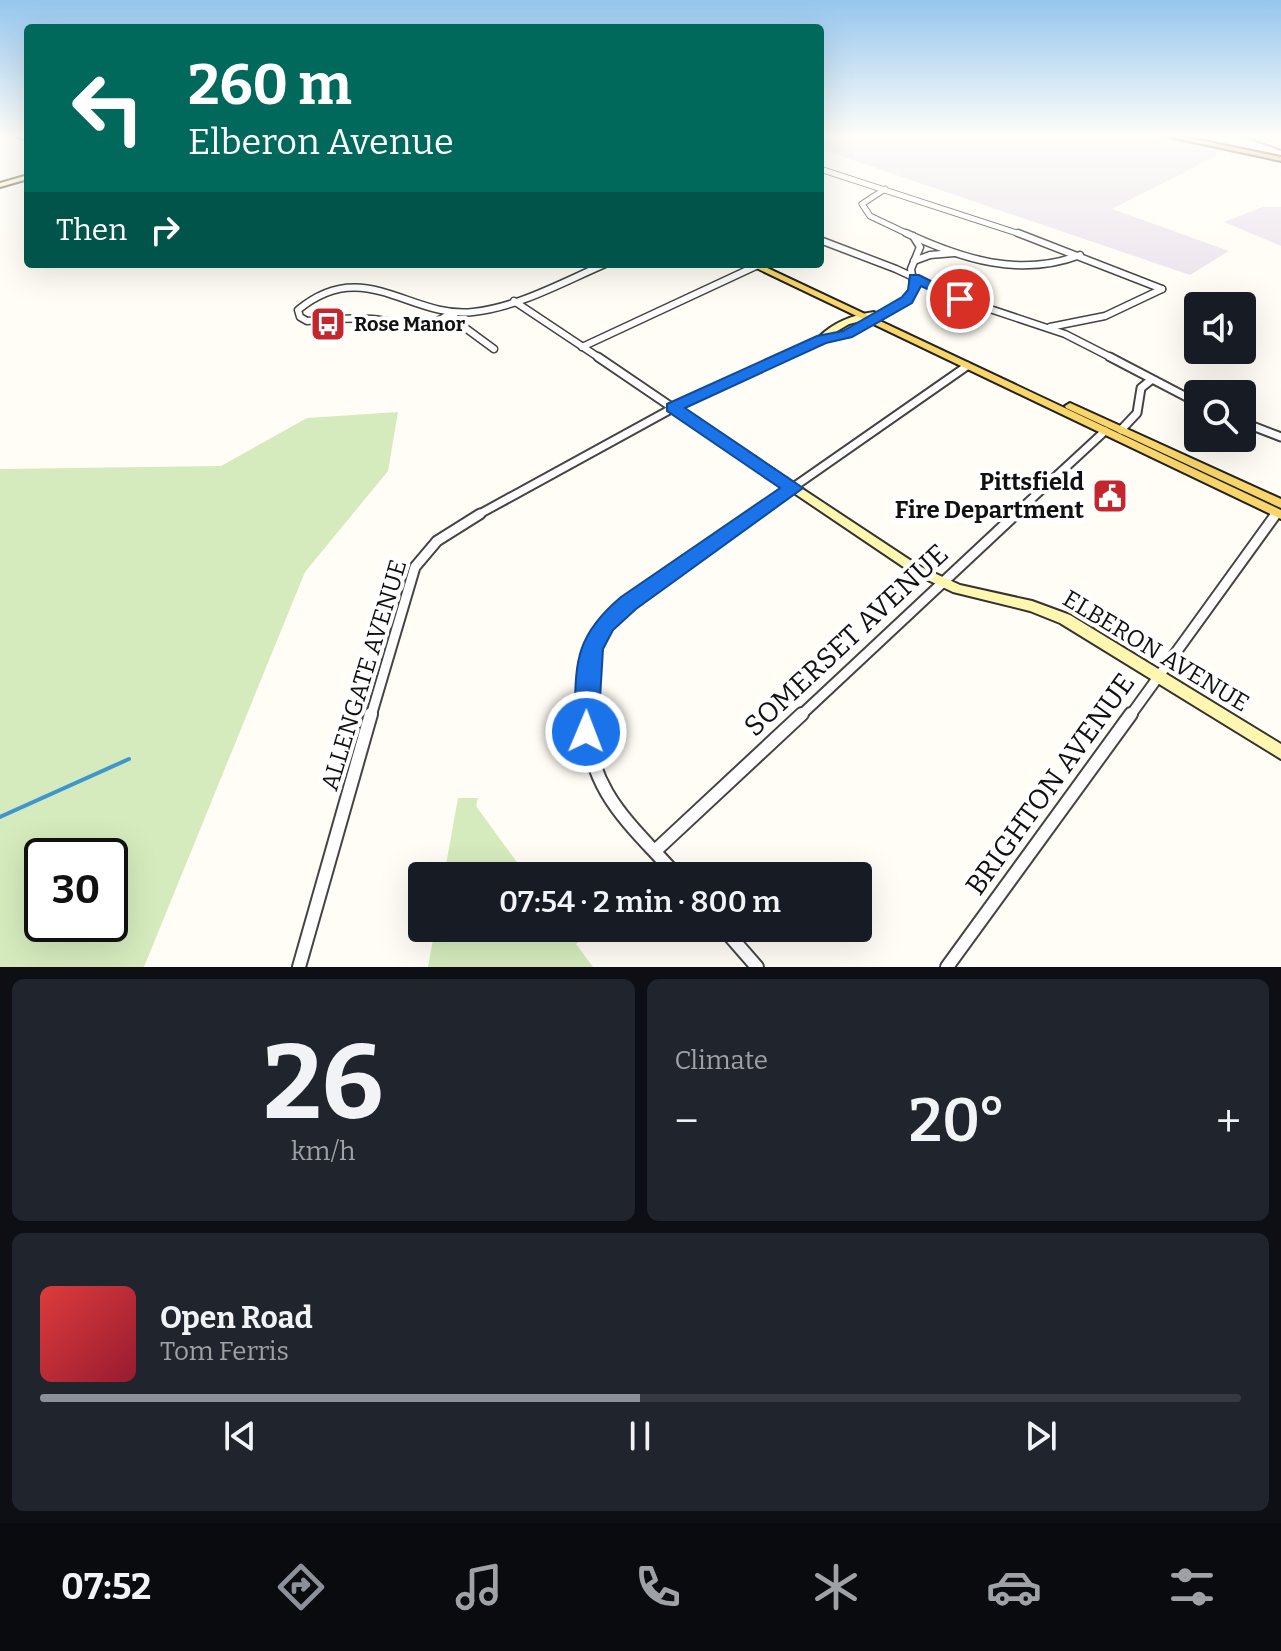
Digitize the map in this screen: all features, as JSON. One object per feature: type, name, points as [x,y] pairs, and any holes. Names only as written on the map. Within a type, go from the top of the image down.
[{"type":"main road","points":[[764,268],[1121,430],[1280,511]]},
{"type":"main road","points":[[764,268],[1280,511]]},
{"type":"street","points":[[858,181],[1080,255],[1162,289],[1105,316],[1049,327]]},
{"type":"street","points":[[885,189],[866,199],[862,208],[870,216],[967,256],[1011,268],[1036,269],[1057,266],[1080,255]]},
{"type":"street","points":[[871,318],[911,295],[914,278],[911,269],[920,247],[911,234]]},
{"type":"street","points":[[824,242],[960,299],[1049,327],[1184,396]]},
{"type":"street","points":[[914,261],[936,254],[967,256]]},
{"type":"street","points":[[451,313],[435,324],[416,328],[372,319],[307,321],[300,317],[298,310],[316,297],[340,290],[365,289],[388,291],[451,313],[477,311],[514,301],[595,268]]},
{"type":"street","points":[[582,347],[752,268]]},
{"type":"street","name":"ELBERON AVENUE","points":[[514,301],[793,488],[942,583],[972,594],[1047,611],[1281,752]]},
{"type":"street","points":[[451,313],[460,324],[494,349]]},
{"type":"street","name":"ALLENGATE AVENUE","points":[[299,967],[411,575],[420,558],[436,541],[459,526],[673,408],[822,339],[847,334],[871,318]]},
{"type":"street","points":[[665,862],[609,798],[591,765],[586,712],[592,649],[605,623],[967,366]]},
{"type":"street","points":[[1121,430],[1137,413],[1141,388],[1151,380]]},
{"type":"street","points":[[1256,427],[1281,437]]},
{"type":"street","name":"SOMERSET AVENUE","points":[[655,851],[1105,431]]},
{"type":"street","name":"BRIGHTON AVENUE","points":[[947,967],[1280,511]]},
{"type":"street","points":[[735,942],[757,967]]},
{"type":"shaded area","points":[[914,181],[1167,181],[1112,209],[1229,251],[1190,275]]},
{"type":"shaded area","points":[[1263,207],[1281,207],[1281,246],[1224,222]]},
{"type":"green space","points":[[398,412],[388,471],[305,572],[144,967],[0,967],[0,469],[221,466],[307,418]]},
{"type":"green space","points":[[458,798],[478,798],[476,806],[517,862],[447,862]]},
{"type":"green space","points":[[432,942],[578,942],[576,944],[593,967],[428,967]]},
{"type":"waterway","points":[[0,817],[129,759]]},
{"type":"place","name":"Rose Manor","points":[[328,324]]},
{"type":"place","name":"Pittsfield Fire Department","points":[[1110,496]]},
{"type":"route","points":[[586,732],[588,663],[597,635],[605,623],[793,488],[673,408],[822,339],[847,334],[867,324],[907,300],[914,290],[914,278],[960,299]]}]
